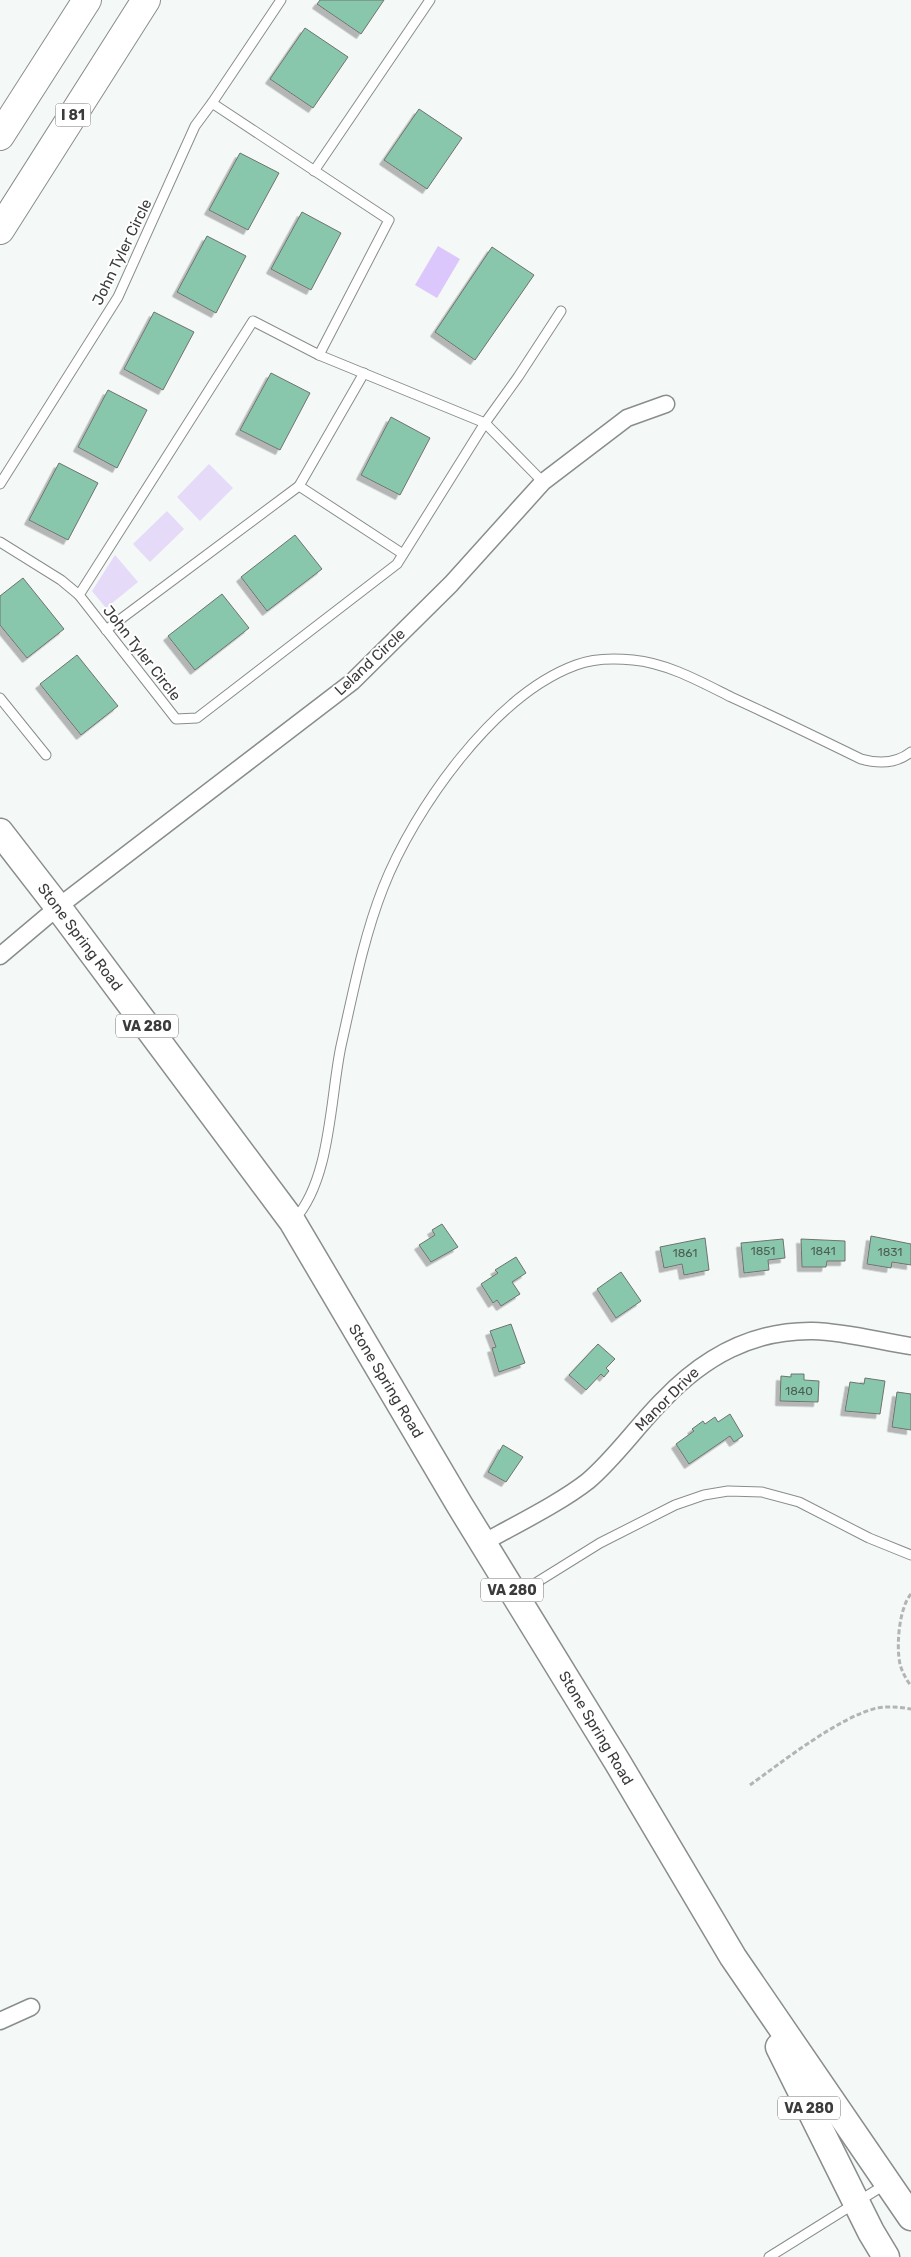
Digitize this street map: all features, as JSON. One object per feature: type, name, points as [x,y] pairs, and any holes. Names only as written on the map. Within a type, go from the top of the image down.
[{"type":"highway","points":[[0,136],[87,0]]},
{"type":"highway","name":"I 81","points":[[0,230],[146,0]]},
{"type":"main road","name":"Stone Spring Road","points":[[0,832],[292,1221],[483,1543],[733,1957],[911,2217]]},
{"type":"main road","name":"Stone Spring Road","points":[[733,1957],[856,2202],[886,2257]]},
{"type":"street","name":"Leland Circle","points":[[0,956],[58,907],[352,682],[451,584],[542,482],[627,418],[666,404]]},
{"type":"street","name":"Manor Drive","points":[[483,1543],[586,1482],[610,1460],[650,1413],[687,1375],[708,1361],[738,1346],[762,1336],[814,1332],[911,1346]]},
{"type":"street","points":[[0,2021],[31,2007]]},
{"type":"lane","name":"John Tyler Circle","points":[[0,484],[118,297],[195,126],[281,0]]},
{"type":"lane","points":[[314,171],[430,0]]},
{"type":"lane","points":[[212,103],[389,220],[318,355]]},
{"type":"lane","name":"John Tyler Circle","points":[[0,542],[61,580],[79,595],[176,719],[196,718],[397,564],[485,423],[561,311]]},
{"type":"lane","points":[[79,595],[253,321],[318,355],[485,423],[542,482]]},
{"type":"lane","points":[[106,630],[299,486],[364,373]]},
{"type":"lane","points":[[299,486],[403,554]]},
{"type":"lane","points":[[292,1221],[308,1201],[319,1177],[338,1062],[354,985],[370,924],[393,862],[413,825],[436,790],[482,733],[517,700],[551,676],[576,665],[605,659],[632,660],[655,664],[696,680],[861,759],[879,763],[888,762],[904,757],[911,752]]},
{"type":"lane","points":[[0,698],[46,755]]},
{"type":"lane","points":[[515,1595],[600,1543],[676,1505],[704,1495],[728,1491],[762,1492],[799,1502],[869,1538],[911,1555]]},
{"type":"lane","points":[[768,2257],[888,2182]]},
{"type":"path","points":[[911,1594],[903,1609],[899,1653],[902,1670],[911,1686]]},
{"type":"path","points":[[750,1785],[800,1750],[855,1716],[884,1707],[911,1709]]},
{"type":"shaded area","points":[[438,246],[460,259],[437,298],[415,285]]},
{"type":"shaded area","points":[[209,464],[233,488],[200,521],[177,497]]},
{"type":"shaded area","points":[[167,511],[184,529],[150,562],[133,544]]},
{"type":"shaded area","points":[[115,555],[138,582],[106,608],[92,591]]},
{"type":"building","points":[[320,0],[384,0],[361,34],[317,4]]},
{"type":"building","points":[[305,28],[348,57],[313,108],[270,79]]},
{"type":"building","points":[[419,109],[462,138],[427,189],[384,160]]},
{"type":"building","points":[[240,153],[279,173],[248,230],[209,210]]},
{"type":"building","points":[[302,212],[341,233],[311,290],[271,269]]},
{"type":"building","points":[[207,236],[246,256],[216,313],[177,292]]},
{"type":"building","points":[[492,247],[534,275],[475,360],[435,332]]},
{"type":"building","points":[[154,312],[194,332],[163,390],[124,369]]},
{"type":"building","points":[[271,373],[310,393],[280,450],[240,430]]},
{"type":"building","points":[[108,390],[147,410],[117,468],[78,447]]},
{"type":"building","points":[[391,417],[430,438],[400,495],[361,475]]},
{"type":"building","points":[[59,463],[98,483],[68,540],[29,520]]},
{"type":"building","points":[[295,535],[322,569],[267,611],[241,577]]},
{"type":"building","points":[[23,578],[64,629],[27,658],[0,625],[0,596]]},
{"type":"building","points":[[222,594],[249,628],[195,670],[168,636]]},
{"type":"building","points":[[77,655],[118,706],[81,735],[40,684]]},
{"type":"building","points":[[442,1224],[458,1247],[431,1262],[419,1245],[435,1235],[432,1230]]},
{"type":"building","points":[[871,1236],[911,1244],[911,1265],[892,1262],[891,1268],[867,1264]]},
{"type":"building","points":[[705,1238],[709,1270],[684,1275],[682,1264],[664,1268],[660,1247]]},
{"type":"building","points":[[783,1239],[785,1258],[768,1260],[769,1270],[744,1273],[741,1243]]},
{"type":"building","points":[[801,1239],[845,1241],[845,1261],[827,1261],[826,1267],[802,1267]]},
{"type":"building","points":[[516,1257],[526,1273],[512,1282],[520,1294],[501,1306],[497,1300],[493,1303],[481,1284],[498,1273],[495,1270]]},
{"type":"building","points":[[621,1272],[641,1301],[616,1318],[597,1289]]},
{"type":"building","points":[[511,1324],[525,1363],[499,1372],[492,1348],[496,1347],[490,1331]]},
{"type":"building","points":[[598,1344],[615,1359],[606,1368],[609,1371],[604,1377],[601,1374],[586,1390],[569,1375]]},
{"type":"building","points":[[791,1374],[804,1374],[804,1380],[819,1381],[818,1402],[780,1401],[781,1376],[791,1377]]},
{"type":"building","points":[[865,1378],[885,1381],[880,1414],[845,1411],[850,1382],[864,1384]]},
{"type":"building","points":[[897,1392],[911,1394],[911,1430],[892,1427]]},
{"type":"building","points":[[730,1414],[743,1436],[734,1442],[730,1436],[689,1464],[676,1444],[694,1431],[692,1429],[703,1421],[705,1424],[715,1417],[718,1422]]},
{"type":"building","points":[[503,1445],[523,1457],[506,1482],[488,1472]]}]
